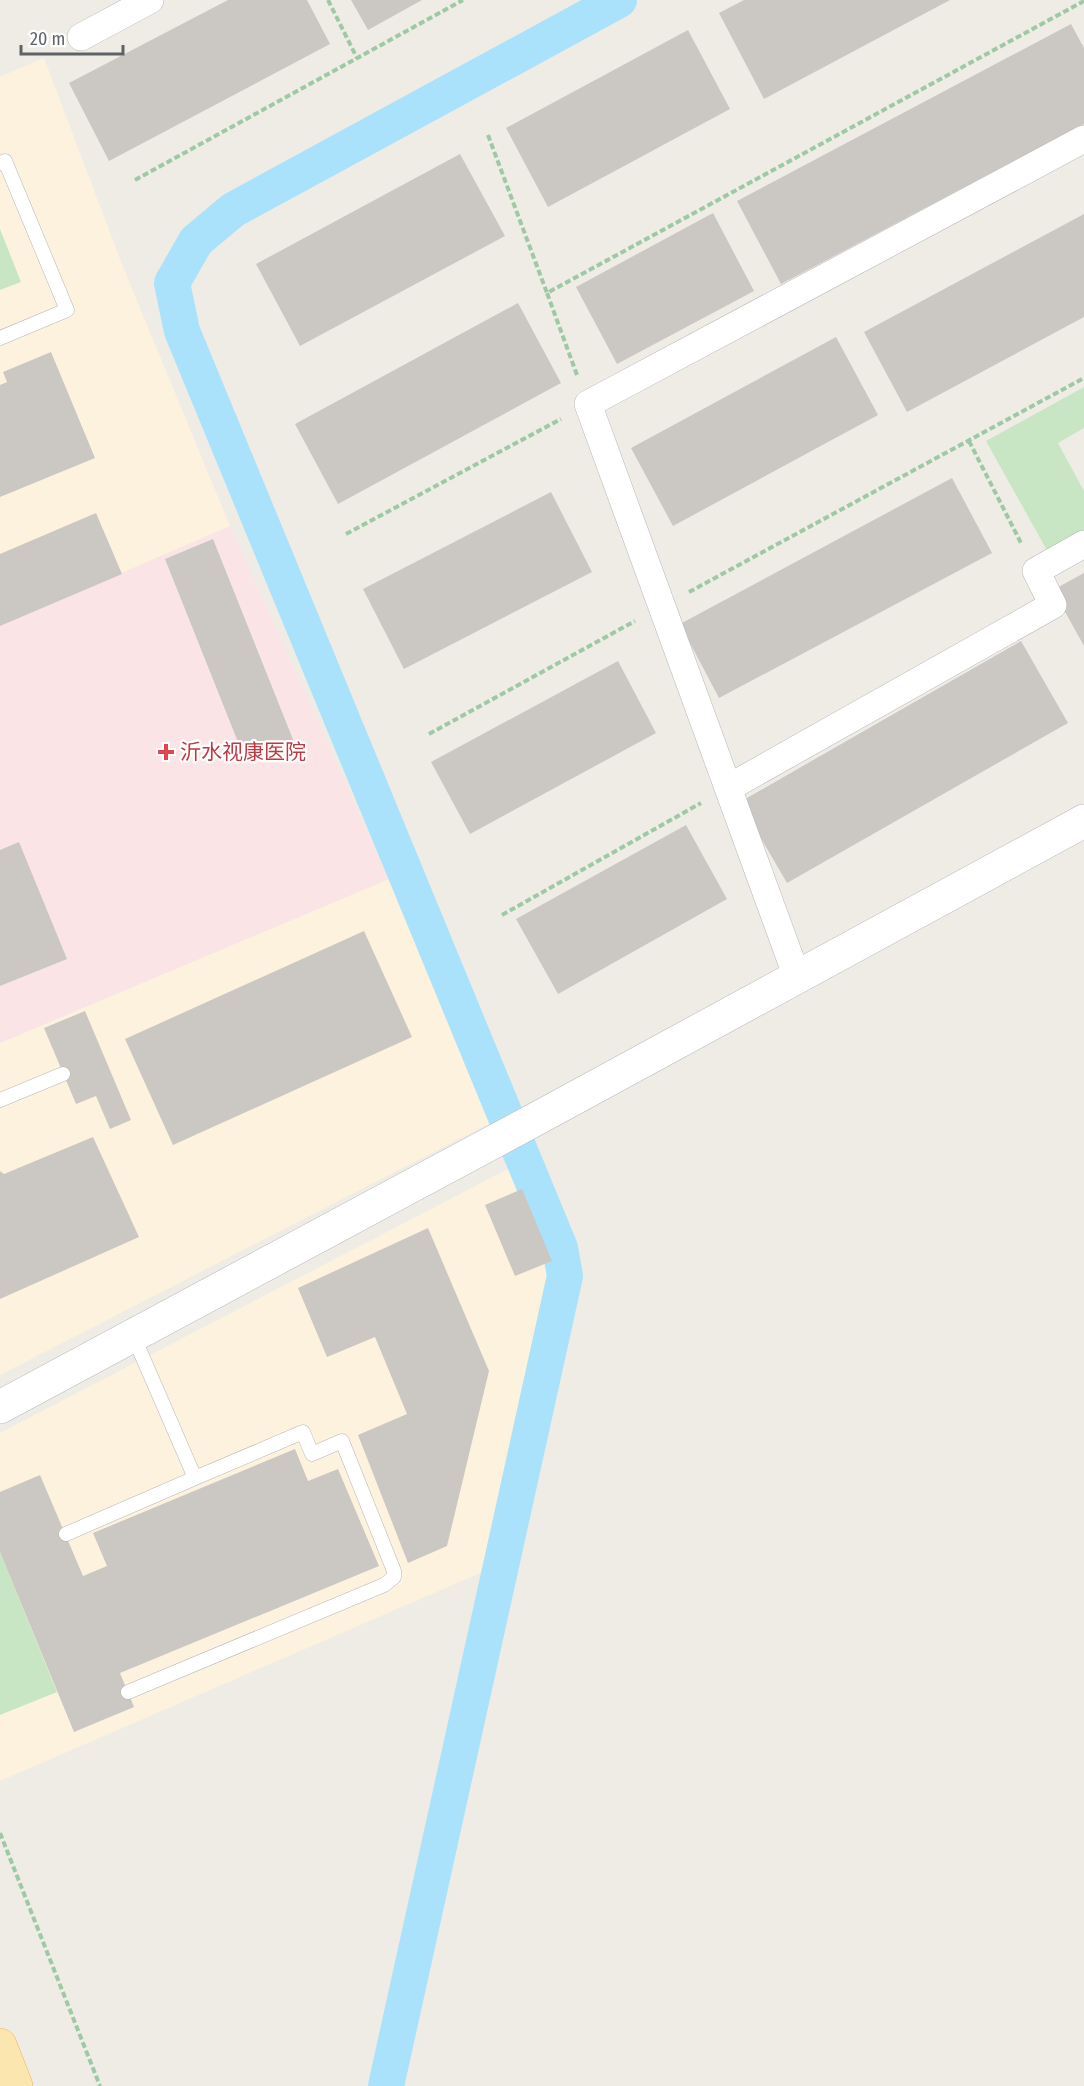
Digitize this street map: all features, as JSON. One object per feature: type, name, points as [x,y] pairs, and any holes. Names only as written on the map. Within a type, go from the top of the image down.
[{"type":"main road","points":[[0,2045],[16,2086]]},
{"type":"street","points":[[81,37],[150,0]]},
{"type":"street","points":[[797,977],[588,404],[1084,139]]},
{"type":"street","points":[[728,788],[1053,605],[1035,571],[1084,544]]},
{"type":"street","points":[[0,1407],[476,1152],[1084,821]]},
{"type":"lane","points":[[0,163],[5,161],[67,310],[0,338]]},
{"type":"lane","points":[[0,1100],[63,1074]]},
{"type":"lane","points":[[134,1335],[195,1478]]},
{"type":"lane","points":[[66,1534],[303,1432],[312,1454],[342,1440],[393,1566],[394,1577],[384,1585],[128,1692]]},
{"type":"path","points":[[328,0],[357,58]]},
{"type":"path","points":[[135,180],[463,0]]},
{"type":"path","points":[[547,293],[1084,2]]},
{"type":"path","points":[[346,534],[588,404],[488,135]]},
{"type":"path","points":[[429,734],[1084,378]]},
{"type":"path","points":[[969,441],[1035,571]]},
{"type":"path","points":[[502,915],[728,788]]},
{"type":"path","points":[[0,1833],[100,2086]]},
{"type":"shaded area","points":[[44,58],[123,267],[230,526],[0,626],[0,77]]},
{"type":"shaded area","name":"沂水视康医院","points":[[230,526],[389,879],[0,1043],[0,626]]},
{"type":"shaded area","points":[[389,879],[492,1122],[0,1375],[0,1043]]},
{"type":"shaded area","points":[[512,1167],[555,1267],[487,1570],[0,1781],[0,1433]]},
{"type":"green space","points":[[0,229],[21,282],[0,290]]},
{"type":"green space","points":[[1084,387],[1084,428],[1058,443],[1084,491],[1084,535],[1049,554],[986,441]]},
{"type":"green space","points":[[0,1552],[57,1692],[0,1715]]},
{"type":"building","points":[[228,0],[307,0],[330,44],[109,161],[69,83]]},
{"type":"building","points":[[351,0],[422,0],[368,30]]},
{"type":"building","points":[[744,0],[950,0],[764,99],[719,13]]},
{"type":"building","points":[[1071,24],[1084,48],[1084,124],[781,284],[737,201]]},
{"type":"building","points":[[688,30],[730,109],[548,207],[506,128]]},
{"type":"building","points":[[460,154],[505,236],[300,346],[256,264]]},
{"type":"building","points":[[713,213],[754,291],[617,364],[576,287]]},
{"type":"building","points":[[1084,214],[1084,317],[907,412],[864,332]]},
{"type":"building","points":[[518,303],[561,383],[338,504],[295,424]]},
{"type":"building","points":[[836,337],[878,415],[673,526],[631,448]]},
{"type":"building","points":[[51,352],[95,458],[0,497],[0,385],[7,382],[3,372]]},
{"type":"building","points":[[952,478],[992,553],[719,698],[680,624]]},
{"type":"building","points":[[551,492],[592,572],[404,669],[363,589]]},
{"type":"building","points":[[96,513],[122,574],[0,626],[0,554]]},
{"type":"building","points":[[213,539],[294,742],[246,762],[165,559]]},
{"type":"building","points":[[1084,573],[1084,646],[1053,590]]},
{"type":"building","points":[[1021,641],[1068,723],[787,883],[740,802]]},
{"type":"building","points":[[618,661],[656,733],[470,834],[431,762]]},
{"type":"building","points":[[686,825],[727,899],[558,994],[516,919]]},
{"type":"building","points":[[19,842],[67,959],[0,986],[0,850]]},
{"type":"building","points":[[364,931],[412,1037],[173,1145],[125,1039]]},
{"type":"building","points":[[85,1011],[131,1120],[110,1129],[96,1096],[76,1104],[44,1028]]},
{"type":"building","points":[[93,1137],[139,1237],[0,1299],[0,1171],[4,1174]]},
{"type":"building","points":[[522,1189],[552,1261],[515,1276],[485,1205]]},
{"type":"building","points":[[428,1228],[489,1371],[447,1546],[408,1563],[358,1435],[407,1414],[375,1337],[327,1357],[298,1288]]},
{"type":"building","points":[[295,1449],[308,1481],[338,1469],[379,1566],[120,1673],[134,1707],[74,1732],[0,1552],[0,1492],[40,1475],[83,1576],[107,1566],[93,1533]]},
{"type":"waterway","points":[[386,2086],[565,1276],[560,1248],[182,331],[172,283],[196,241],[233,210],[619,0]]},
{"type":"place","name":"沂水视康医院","points":[[166,752]]}]
